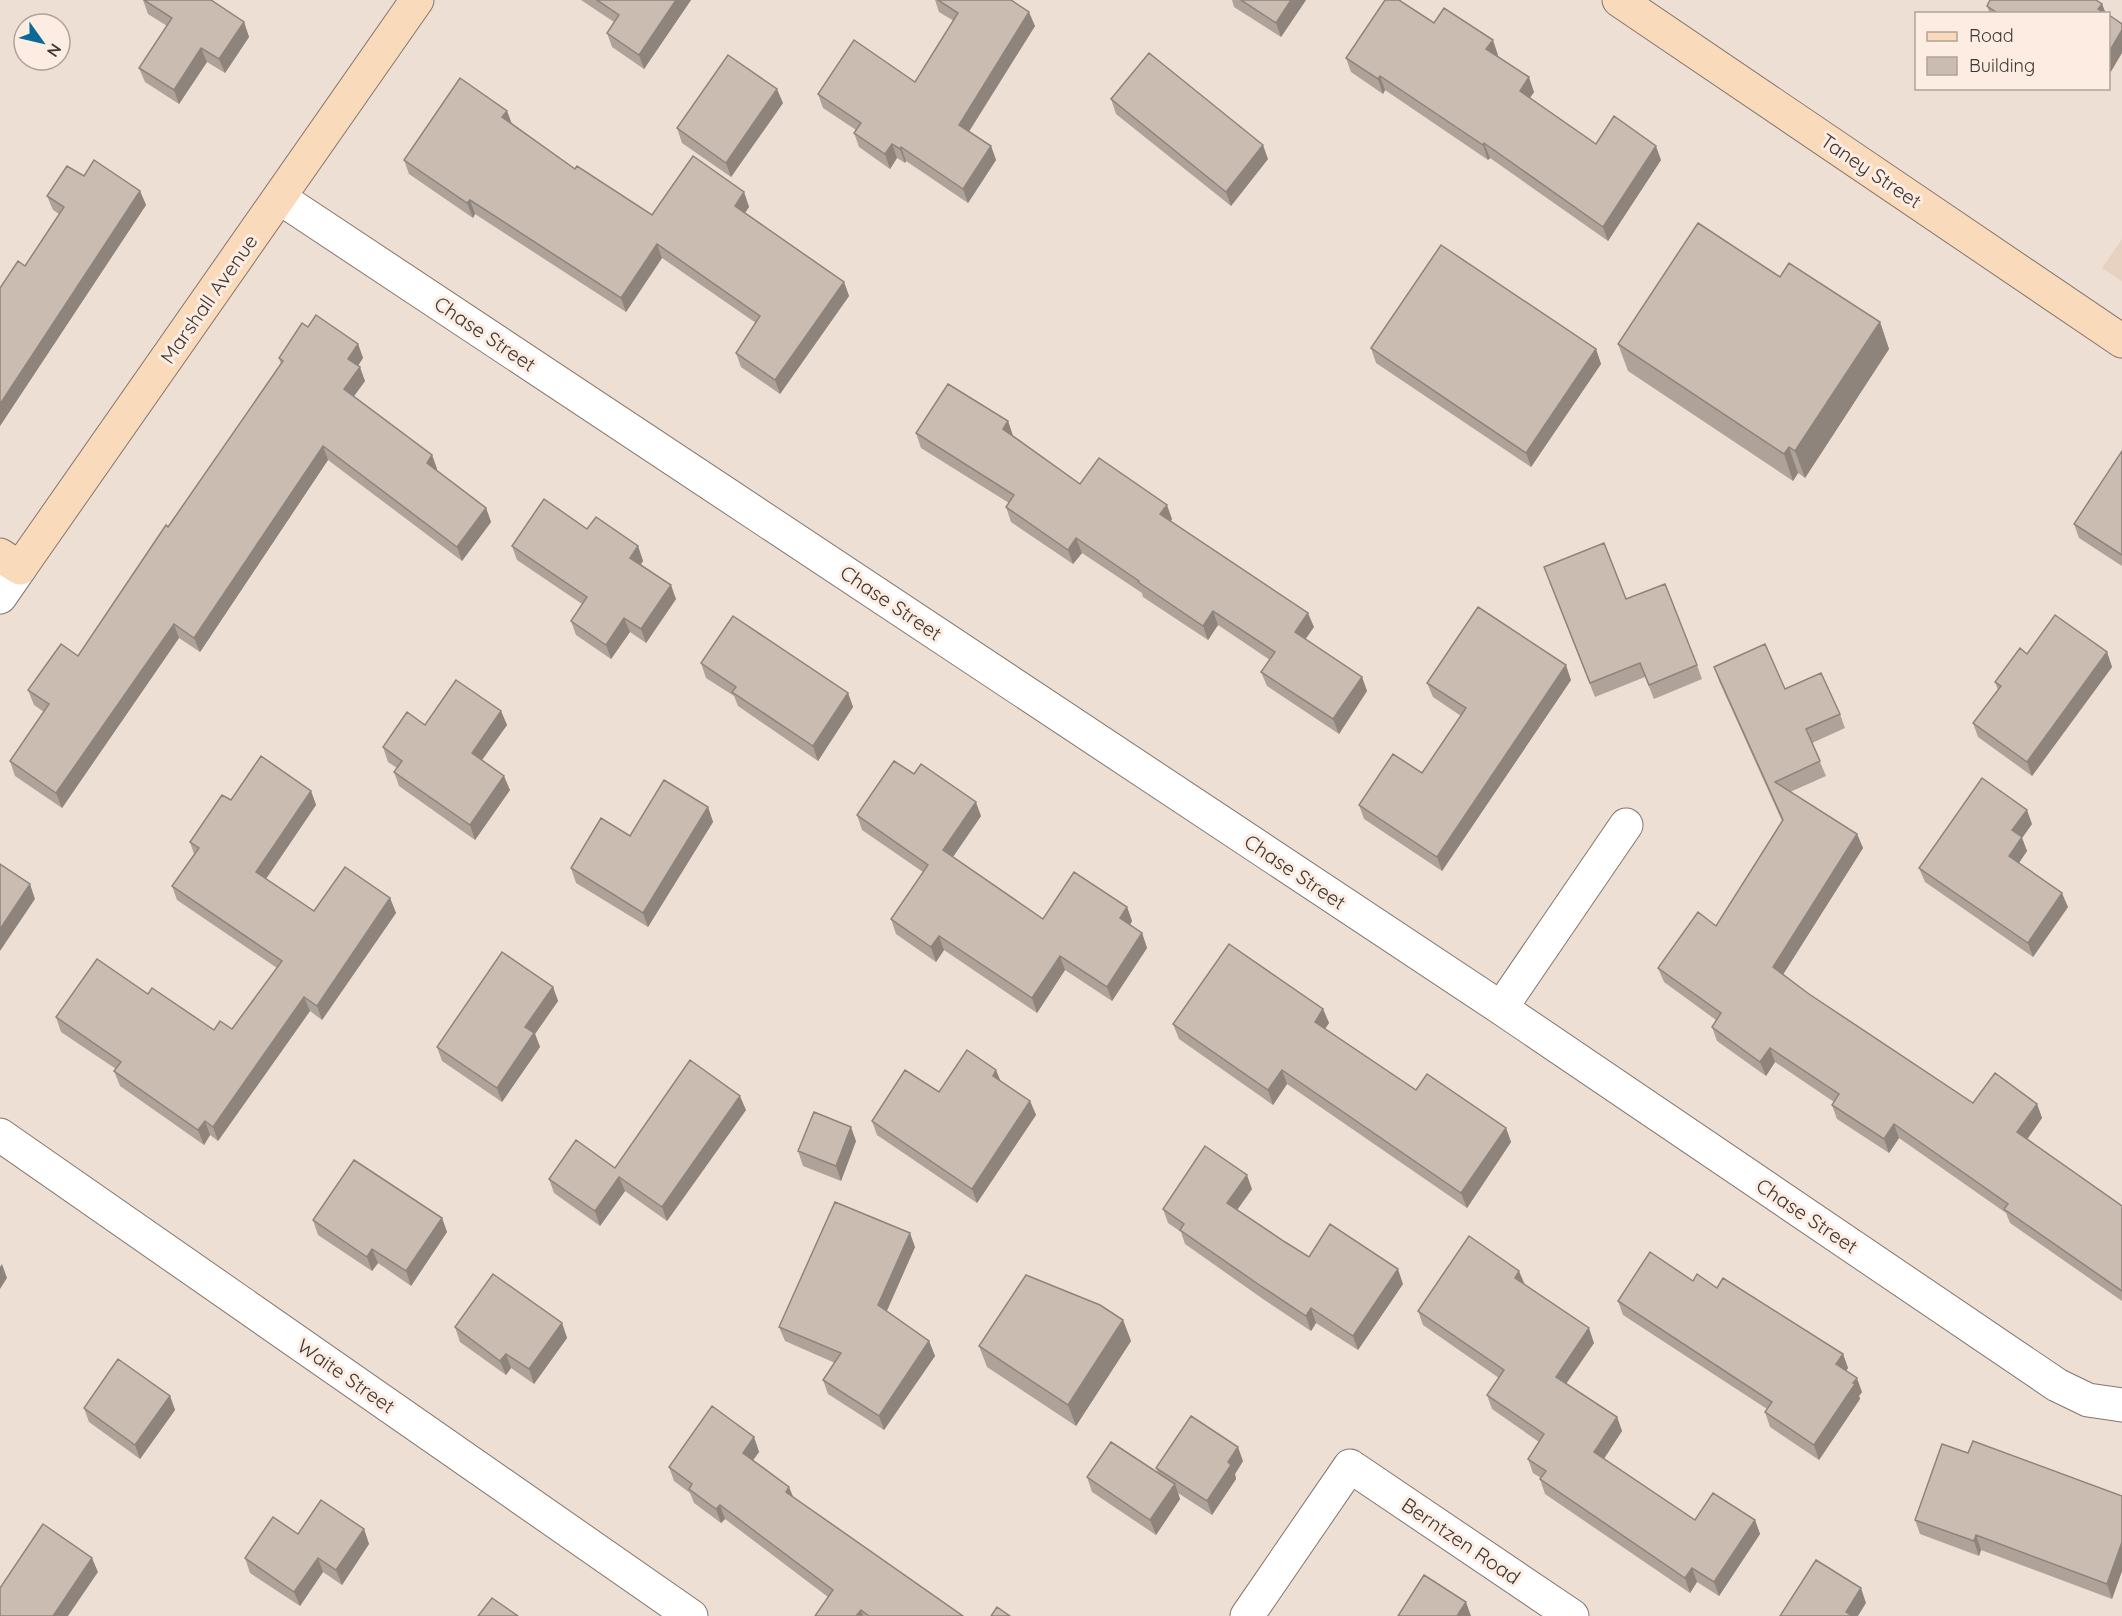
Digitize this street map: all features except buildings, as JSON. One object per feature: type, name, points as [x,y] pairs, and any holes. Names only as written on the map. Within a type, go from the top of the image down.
[{"type":"street","name":"Marshall Avenue","points":[[0,597],[10,562],[280,198],[417,0]]},
{"type":"street","name":"Taney Street","points":[[1620,0],[2122,341]]},
{"type":"street","name":"Chase Street","points":[[280,198],[1501,1008],[2057,1385],[2088,1400],[2122,1405]]},
{"type":"street","points":[[1501,1008],[1626,825]]},
{"type":"street","name":"Waite Street","points":[[0,1135],[692,1616]]},
{"type":"street","name":"Berntzen Road","points":[[1247,1616],[1350,1466],[1572,1616]]},
{"type":"shaded area","points":[[2122,239],[2122,281],[2102,268]]}]
